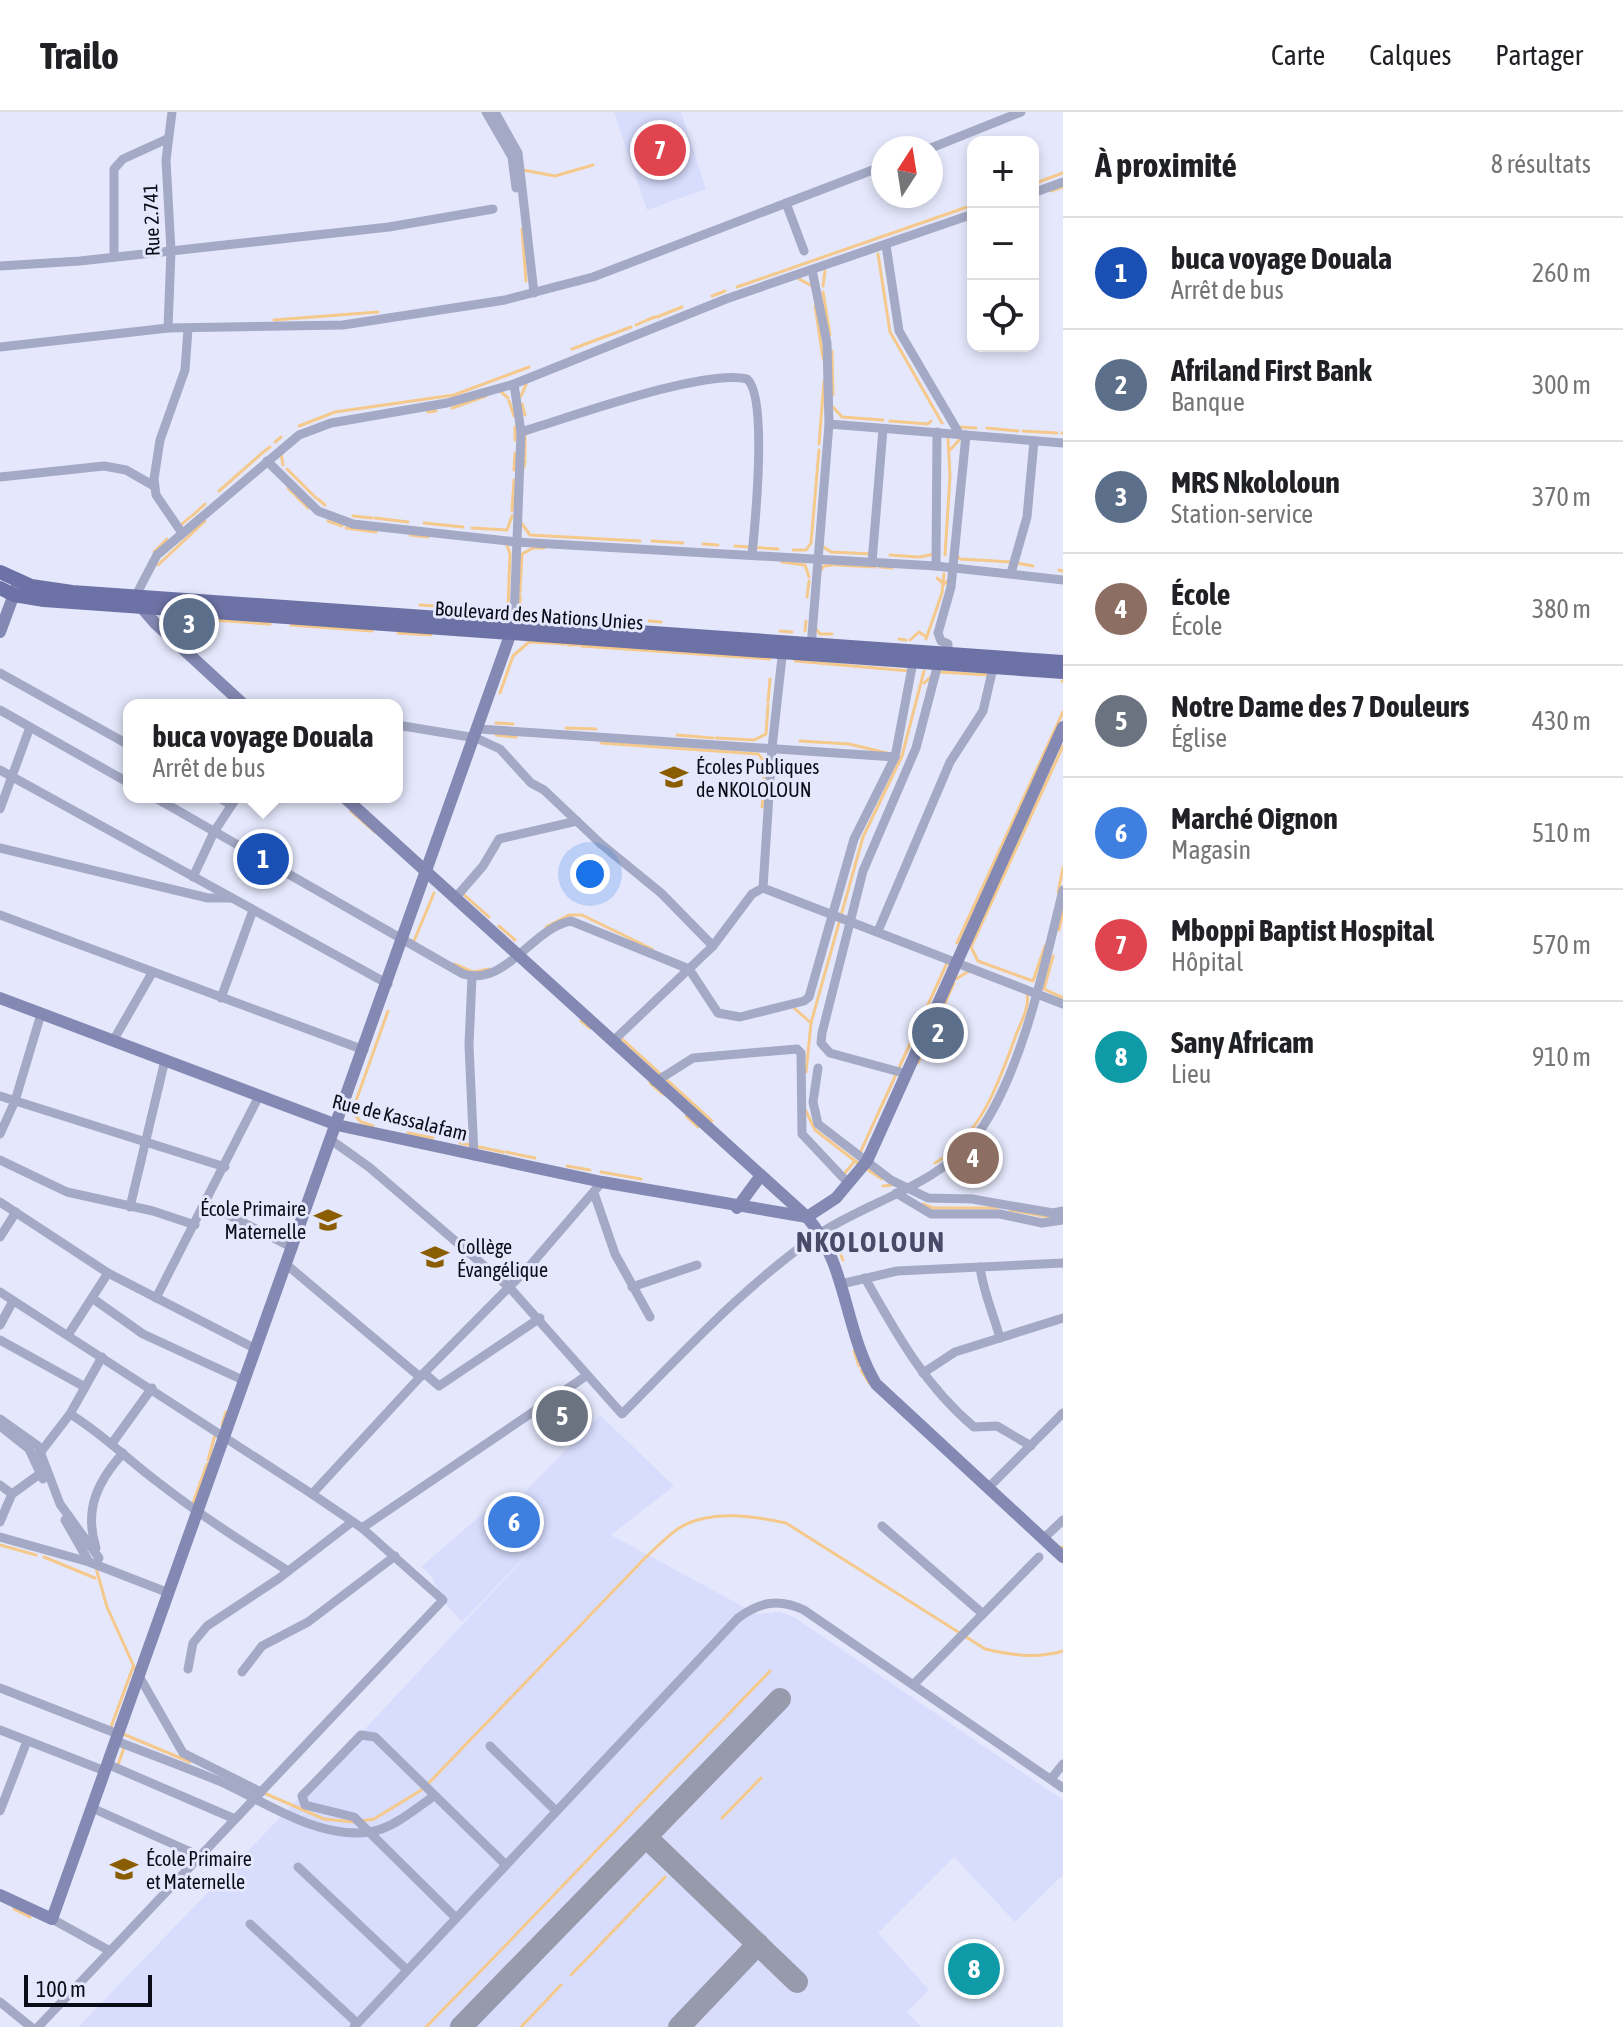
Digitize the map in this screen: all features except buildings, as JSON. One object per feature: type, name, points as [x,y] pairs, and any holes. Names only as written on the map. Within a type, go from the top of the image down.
[{"type":"main road","points":[[0,572],[11,589]]},
{"type":"main road","name":"Boulevard des Nations Unies","points":[[11,589],[137,601],[810,649],[1063,662]]},
{"type":"main road","name":"Boulevard des Nations Unies","points":[[810,649],[913,662],[943,658],[993,668],[1063,672]]},
{"type":"street","name":"Rue 2.741","points":[[168,328],[171,251],[167,139],[172,112]]},
{"type":"street","points":[[486,112],[512,157],[516,188]]},
{"type":"street","points":[[495,112],[518,153],[534,293]]},
{"type":"street","points":[[943,143],[1021,112]]},
{"type":"street","points":[[114,257],[114,169],[123,159],[167,139]]},
{"type":"street","points":[[0,347],[168,328],[343,325],[534,293],[593,277],[871,171]]},
{"type":"street","points":[[1039,191],[1063,182]]},
{"type":"street","points":[[786,203],[804,251]]},
{"type":"street","points":[[0,266],[114,257],[389,227],[493,209]]},
{"type":"street","points":[[238,699],[137,601],[148,567],[182,533],[299,435],[331,423],[447,403],[514,384],[674,318],[967,216]]},
{"type":"street","points":[[886,245],[899,331],[963,435],[953,567],[938,633],[941,641],[948,644],[916,748],[873,845],[850,920],[821,1043],[830,1053],[907,1074]]},
{"type":"street","points":[[810,649],[829,424],[827,343],[812,270]]},
{"type":"street","points":[[154,486],[160,440],[185,370],[188,329]]},
{"type":"street","points":[[521,432],[688,383],[726,377],[747,379],[754,389],[758,435],[752,555]]},
{"type":"street","points":[[52,1919],[514,627],[521,432],[514,384]]},
{"type":"street","points":[[829,424],[1063,443]]},
{"type":"street","points":[[872,562],[883,429]]},
{"type":"street","points":[[936,566],[937,432]]},
{"type":"street","points":[[1011,573],[1027,517],[1034,441]]},
{"type":"street","points":[[267,461],[308,503],[341,522],[516,542],[953,567],[1063,580]]},
{"type":"street","points":[[0,477],[104,466],[126,470],[154,486],[182,533]]},
{"type":"street","points":[[0,632],[11,589]]},
{"type":"street","points":[[763,888],[772,748],[783,647]]},
{"type":"street","points":[[164,803],[472,977],[484,977],[518,956],[554,926],[571,921],[689,969],[711,1006],[724,1016],[740,1017],[804,1001],[810,994],[854,839],[895,757],[913,662]]},
{"type":"street","points":[[878,931],[950,762],[983,711],[993,668]]},
{"type":"street","points":[[0,673],[123,742]]},
{"type":"street","points":[[0,710],[123,780]]},
{"type":"street","points":[[403,726],[478,734],[895,757]]},
{"type":"street","points":[[0,809],[30,727]]},
{"type":"street","points":[[807,1217],[828,1205],[864,1166],[1063,727]]},
{"type":"street","points":[[478,734],[506,754],[531,783],[544,790],[674,905],[713,946]]},
{"type":"street","points":[[0,770],[388,984]]},
{"type":"street","points":[[193,877],[214,832],[233,803]]},
{"type":"street","points":[[351,803],[759,1178],[807,1217],[830,1249],[859,1345],[876,1384],[1063,1557]]},
{"type":"street","points":[[456,897],[483,866],[499,839],[577,821]]},
{"type":"street","points":[[0,848],[208,898],[231,898]]},
{"type":"street","points":[[612,1042],[713,946],[752,894],[763,888],[958,960],[1063,1004]]},
{"type":"street","points":[[331,1140],[369,1167],[510,1288],[540,1318],[586,1376],[622,1414],[751,1289],[820,1233],[883,1201],[965,1149],[988,1118],[1009,1071],[1036,992],[1063,890]]},
{"type":"street","points":[[221,998],[253,910]]},
{"type":"street","points":[[0,915],[364,1050]]},
{"type":"street","points":[[113,1041],[152,973]]},
{"type":"street","points":[[472,977],[468,1033],[474,1156]]},
{"type":"street","name":"Rue de Kassalafam","points":[[0,998],[337,1125],[598,1187],[807,1217]]},
{"type":"street","points":[[1,1132],[15,1101],[41,1014]]},
{"type":"street","points":[[655,1082],[693,1058],[797,1049],[801,1053],[802,1134],[849,1184]]},
{"type":"street","points":[[130,1207],[165,1060]]},
{"type":"street","points":[[818,1068],[813,1102],[818,1124],[864,1166],[931,1214],[1000,1214],[1042,1223],[1063,1220]]},
{"type":"street","points":[[0,1096],[225,1167]]},
{"type":"street","points":[[156,1298],[207,1204],[259,1096]]},
{"type":"street","points":[[0,1160],[67,1192],[195,1225]]},
{"type":"street","points":[[737,1208],[759,1178]]},
{"type":"street","points":[[312,1494],[422,1375],[510,1288],[598,1187]]},
{"type":"street","points":[[598,1187],[615,1254],[650,1317]]},
{"type":"street","points":[[898,1192],[928,1198],[972,1199],[1053,1213],[1063,1211]]},
{"type":"street","points":[[0,1202],[108,1273],[256,1349]]},
{"type":"street","points":[[207,1204],[293,1248]]},
{"type":"street","points":[[0,1237],[16,1212]]},
{"type":"street","points":[[841,1284],[897,1271],[1063,1263]]},
{"type":"street","points":[[287,1265],[439,1386],[540,1318]]},
{"type":"street","points":[[632,1287],[697,1265]]},
{"type":"street","points":[[980,1267],[984,1292],[989,1299],[1000,1338]]},
{"type":"street","points":[[68,1335],[108,1273]]},
{"type":"street","points":[[865,1278],[923,1373],[949,1406],[974,1427],[997,1426],[1031,1446]]},
{"type":"street","points":[[0,1292],[226,1435],[362,1528],[443,1600],[38,2027]]},
{"type":"street","points":[[92,1298],[143,1334],[245,1381]]},
{"type":"street","points":[[0,1325],[13,1301]]},
{"type":"street","points":[[923,1373],[955,1352],[1063,1318]]},
{"type":"street","points":[[0,1340],[85,1387]]},
{"type":"street","points":[[40,1453],[70,1414],[102,1357]]},
{"type":"street","points":[[362,1528],[586,1376]]},
{"type":"street","points":[[113,1442],[152,1388]]},
{"type":"street","points":[[988,1488],[1063,1413]]},
{"type":"street","points":[[70,1414],[113,1442],[197,1513],[288,1571]]},
{"type":"street","points":[[0,1419],[26,1435],[40,1453],[60,1504],[96,1562]]},
{"type":"street","points":[[0,1426],[29,1449],[96,1562]]},
{"type":"street","points":[[96,1562],[90,1526],[92,1502],[100,1483],[123,1453]]},
{"type":"street","points":[[0,1522],[12,1494],[41,1473]]},
{"type":"street","points":[[0,1485],[12,1494]]},
{"type":"street","points":[[1044,1538],[1063,1520]]},
{"type":"street","points":[[188,1669],[193,1643],[207,1626],[288,1571],[352,1522]]},
{"type":"street","points":[[882,1526],[983,1614]]},
{"type":"street","points":[[0,1537],[96,1562],[169,1593]]},
{"type":"street","points":[[242,1672],[262,1646],[308,1622],[395,1556]]},
{"type":"street","points":[[915,1683],[1039,1557]]},
{"type":"street","points":[[250,1924],[356,2025],[738,1618],[753,1607],[781,1602],[804,1610],[915,1683],[1063,1788]]},
{"type":"street","points":[[139,1676],[183,1753],[314,1824],[336,1830],[367,1830],[397,1822],[433,1794]]},
{"type":"street","points":[[0,1688],[258,1795]]},
{"type":"street","points":[[0,1730],[235,1819]]},
{"type":"street","points":[[456,1918],[354,1817],[305,1805],[302,1796],[361,1735],[375,1737],[506,1865]]},
{"type":"street","points":[[0,1811],[27,1741]]},
{"type":"street","points":[[490,1746],[556,1811]]},
{"type":"street","points":[[1051,1779],[1063,1764]]},
{"type":"street","points":[[92,1808],[200,1856]]},
{"type":"street","points":[[298,1867],[407,1970]]},
{"type":"street","points":[[0,1895],[110,1951]]},
{"type":"street","points":[[0,2002],[31,2027]]},
{"type":"shaded area","points":[[614,112],[681,112],[706,189],[647,210]]},
{"type":"shaded area","points":[[600,1415],[674,1486],[611,1535],[757,1614],[781,1612],[794,1617],[1063,1800],[1063,1875],[1015,1922],[954,1857],[878,1933],[929,1990],[907,2012],[921,2027],[78,2027],[349,1746],[564,1516],[462,1622],[443,1601],[432,1577],[421,1567],[496,1502],[506,1511]]},
{"type":"waterway","points":[[523,170],[555,176],[593,165]]},
{"type":"waterway","points":[[1039,182],[1063,173]]},
{"type":"waterway","points":[[1051,191],[1063,187]]},
{"type":"waterway","points":[[737,287],[967,207]]},
{"type":"waterway","points":[[522,229],[526,281]]},
{"type":"waterway","points":[[878,254],[890,332],[942,423]]},
{"type":"waterway","points":[[823,286],[825,271]]},
{"type":"waterway","points":[[799,279],[812,286]]},
{"type":"waterway","points":[[712,296],[725,291]]},
{"type":"waterway","points":[[823,292],[830,335]]},
{"type":"waterway","points":[[815,306],[823,358]]},
{"type":"waterway","points":[[657,317],[682,307]]},
{"type":"waterway","points":[[274,320],[378,312]]},
{"type":"waterway","points":[[647,320],[655,317]]},
{"type":"waterway","points":[[636,325],[645,321]]},
{"type":"waterway","points":[[572,349],[631,327]]},
{"type":"waterway","points":[[832,351],[833,395]]},
{"type":"waterway","points":[[299,426],[335,412],[454,395],[529,367]]},
{"type":"waterway","points":[[819,444],[824,381]]},
{"type":"waterway","points":[[521,396],[527,382]]},
{"type":"waterway","points":[[501,392],[508,398]]},
{"type":"waterway","points":[[452,408],[486,396]]},
{"type":"waterway","points":[[509,401],[514,416]]},
{"type":"waterway","points":[[522,404],[525,415]]},
{"type":"waterway","points":[[833,407],[842,417],[883,420]]},
{"type":"waterway","points":[[428,412],[436,411]]},
{"type":"waterway","points":[[890,421],[928,424],[931,421]]},
{"type":"waterway","points":[[515,427],[515,440]]},
{"type":"waterway","points":[[960,427],[976,428]]},
{"type":"waterway","points":[[987,428],[1018,431]]},
{"type":"waterway","points":[[1023,431],[1057,433]]},
{"type":"waterway","points":[[525,433],[525,457]]},
{"type":"waterway","points":[[275,442],[281,437]]},
{"type":"waterway","points":[[950,450],[961,438]]},
{"type":"waterway","points":[[945,555],[950,476],[948,439]]},
{"type":"waterway","points":[[262,453],[270,447]]},
{"type":"waterway","points":[[793,550],[806,550],[811,543],[819,450]]},
{"type":"waterway","points":[[281,453],[283,465]]},
{"type":"waterway","points":[[514,470],[515,453]]},
{"type":"waterway","points":[[219,491],[261,454]]},
{"type":"waterway","points":[[524,467],[525,460]]},
{"type":"waterway","points":[[287,469],[316,498]]},
{"type":"waterway","points":[[512,511],[514,480]]},
{"type":"waterway","points":[[288,488],[308,508]]},
{"type":"waterway","points":[[318,499],[325,505]]},
{"type":"waterway","points":[[192,516],[205,504]]},
{"type":"waterway","points":[[353,516],[372,518]]},
{"type":"waterway","points":[[472,528],[507,530],[512,516]]},
{"type":"waterway","points":[[181,525],[190,517]]},
{"type":"waterway","points":[[375,518],[408,522]]},
{"type":"waterway","points":[[158,565],[205,521]]},
{"type":"waterway","points":[[328,521],[342,526]]},
{"type":"waterway","points":[[424,523],[463,527]]},
{"type":"waterway","points":[[522,524],[530,535],[640,541]]},
{"type":"waterway","points":[[346,528],[376,532]]},
{"type":"waterway","points":[[410,535],[428,537]]},
{"type":"waterway","points":[[154,552],[167,539]]},
{"type":"waterway","points":[[652,541],[683,543]]},
{"type":"waterway","points":[[703,544],[718,545]]},
{"type":"waterway","points":[[507,545],[510,554],[508,608]]},
{"type":"waterway","points":[[735,546],[778,549]]},
{"type":"waterway","points":[[822,546],[831,552],[872,554]]},
{"type":"waterway","points":[[520,592],[522,554],[533,548]]},
{"type":"waterway","points":[[534,548],[544,548]]},
{"type":"waterway","points":[[920,557],[934,554]]},
{"type":"waterway","points":[[890,555],[918,557]]},
{"type":"waterway","points":[[957,556],[960,559],[1012,562]]},
{"type":"waterway","points":[[782,562],[805,565],[809,577]]},
{"type":"waterway","points":[[1017,563],[1033,566]]},
{"type":"waterway","points":[[820,571],[824,566],[833,565]]},
{"type":"waterway","points":[[836,565],[875,567]]},
{"type":"waterway","points":[[880,567],[892,568]]},
{"type":"waterway","points":[[1059,570],[1063,571]]},
{"type":"waterway","points":[[926,639],[942,593],[944,574]]},
{"type":"waterway","points":[[937,578],[944,584],[949,580]]},
{"type":"waterway","points":[[807,597],[809,581]]},
{"type":"waterway","points":[[520,595],[520,608]]},
{"type":"waterway","points":[[420,605],[436,606]]},
{"type":"waterway","points":[[527,613],[552,615]]},
{"type":"waterway","points":[[578,616],[611,619]]},
{"type":"waterway","points":[[213,620],[270,624]]},
{"type":"waterway","points":[[649,621],[661,622]]},
{"type":"waterway","points":[[805,631],[806,621]]},
{"type":"waterway","points":[[291,625],[372,631]]},
{"type":"waterway","points":[[816,629],[820,634],[832,634]]},
{"type":"waterway","points":[[780,631],[792,632]]},
{"type":"waterway","points":[[910,640],[919,632],[925,636]]},
{"type":"waterway","points":[[398,633],[431,635]]},
{"type":"waterway","points":[[899,639],[906,640]]},
{"type":"waterway","points":[[500,693],[513,656],[529,642],[547,643]]},
{"type":"waterway","points":[[549,643],[565,644]]},
{"type":"waterway","points":[[568,645],[578,645]]},
{"type":"waterway","points":[[581,646],[770,659]]},
{"type":"waterway","points":[[795,661],[910,671]]},
{"type":"waterway","points":[[806,1072],[811,1023],[863,837],[902,756],[924,671]]},
{"type":"waterway","points":[[940,672],[988,675]]},
{"type":"waterway","points":[[924,683],[931,677]]},
{"type":"waterway","points":[[768,702],[770,679]]},
{"type":"waterway","points":[[716,738],[754,740],[766,734],[768,705]]},
{"type":"waterway","points":[[957,943],[1063,712]]},
{"type":"waterway","points":[[496,723],[513,724]]},
{"type":"waterway","points":[[566,728],[596,729]]},
{"type":"waterway","points":[[496,735],[516,737]]},
{"type":"waterway","points":[[677,735],[713,738]]},
{"type":"waterway","points":[[800,741],[849,744],[887,753]]},
{"type":"waterway","points":[[601,743],[758,754],[766,763],[762,807]]},
{"type":"waterway","points":[[1045,946],[1033,981],[978,961],[971,947],[1063,746]]},
{"type":"waterway","points":[[351,811],[375,832]]},
{"type":"waterway","points":[[1058,892],[1063,868]]},
{"type":"waterway","points":[[414,941],[434,893]]},
{"type":"waterway","points":[[462,893],[489,917]]},
{"type":"waterway","points":[[1059,930],[1063,912]]},
{"type":"waterway","points":[[546,927],[569,915],[582,915],[652,949]]},
{"type":"waterway","points":[[499,926],[515,940]]},
{"type":"waterway","points":[[1053,956],[1044,989],[1063,998]]},
{"type":"waterway","points":[[876,1118],[948,961]]},
{"type":"waterway","points":[[454,964],[473,972],[489,969]]},
{"type":"waterway","points":[[956,979],[969,971]]},
{"type":"waterway","points":[[918,1063],[954,983]]},
{"type":"waterway","points":[[935,1163],[965,1138],[986,1106],[1024,1014],[1027,993]]},
{"type":"waterway","points":[[794,1008],[811,1023]]},
{"type":"waterway","points":[[373,1126],[361,1122],[352,1112],[388,1011]]},
{"type":"waterway","points":[[581,1021],[590,1028]]},
{"type":"waterway","points":[[621,1038],[712,1121]]},
{"type":"waterway","points":[[650,1083],[663,1094]]},
{"type":"waterway","points":[[806,1111],[815,1130],[859,1164]]},
{"type":"waterway","points":[[686,1116],[698,1127]]},
{"type":"waterway","points":[[860,1153],[875,1120]]},
{"type":"waterway","points":[[408,1133],[433,1138]]},
{"type":"waterway","points":[[460,1143],[503,1152]]},
{"type":"waterway","points":[[506,1152],[535,1158]]},
{"type":"waterway","points":[[843,1175],[855,1161]]},
{"type":"waterway","points":[[567,1166],[590,1170]]},
{"type":"waterway","points":[[865,1168],[882,1179]]},
{"type":"waterway","points":[[601,1172],[641,1179]]},
{"type":"waterway","points":[[883,1186],[892,1185]]},
{"type":"waterway","points":[[923,1204],[933,1208],[998,1208]]},
{"type":"waterway","points":[[1010,1210],[1049,1217]]},
{"type":"waterway","points":[[833,1237],[843,1260]]},
{"type":"waterway","points":[[854,1351],[859,1366]]},
{"type":"waterway","points":[[861,1370],[870,1384]]},
{"type":"waterway","points":[[222,1425],[226,1412]]},
{"type":"waterway","points":[[208,1460],[215,1435]]},
{"type":"waterway","points":[[192,1506],[207,1464]]},
{"type":"waterway","points":[[361,1821],[374,1819],[423,1789],[645,1558],[679,1528],[704,1518],[746,1516],[786,1523],[985,1649],[1024,1655],[1063,1651]]},
{"type":"waterway","points":[[0,1545],[36,1555]]},
{"type":"waterway","points":[[44,1557],[95,1578]]},
{"type":"waterway","points":[[96,1568],[107,1607],[135,1669]]},
{"type":"waterway","points":[[111,1727],[133,1667]]},
{"type":"waterway","points":[[718,1725],[770,1671]]},
{"type":"waterway","points":[[669,1775],[717,1726]]},
{"type":"waterway","points":[[123,1734],[190,1762]]},
{"type":"waterway","points":[[118,1765],[125,1745]]},
{"type":"waterway","points":[[643,1802],[667,1777]]},
{"type":"waterway","points":[[722,1818],[761,1778]]},
{"type":"waterway","points":[[264,1793],[324,1819],[354,1822]]},
{"type":"waterway","points":[[506,1945],[641,1804]]},
{"type":"waterway","points":[[571,1975],[665,1877]]},
{"type":"waterway","points":[[14,1909],[30,1917]]},
{"type":"waterway","points":[[426,2027],[505,1946]]},
{"type":"waterway","points":[[521,2027],[561,1985]]},
{"type":"taxiway","points":[[461,2027],[780,1699]]},
{"type":"taxiway","points":[[646,1837],[797,1982]]},
{"type":"taxiway","points":[[679,2027],[758,1944]]},
{"type":"place","name":"Mboppi Baptist Hospital","points":[[660,150]]},
{"type":"place","name":"MRS Nkololoun","points":[[189,624]]},
{"type":"place","name":"Écoles Publiques de NKOLOLOUN","points":[[674,777]]},
{"type":"place","name":"buca voyage Douala","points":[[263,859]]},
{"type":"place","name":"Afriland First Bank","points":[[938,1033]]},
{"type":"place","name":"École","points":[[973,1158]]},
{"type":"place","name":"École Primaire Maternelle","points":[[328,1220]]},
{"type":"place","name":"Collège Évangélique","points":[[435,1257]]},
{"type":"place","name":"Notre Dame des 7 Douleurs","points":[[562,1416]]},
{"type":"place","name":"Marché Oignon","points":[[514,1522]]},
{"type":"place","name":"École Primaire et Maternelle","points":[[124,1869]]},
{"type":"place","name":"Sany Africam","points":[[974,1969]]},
{"type":"district","name":"NKOLOLOUN","points":[[871,1242]]}]
